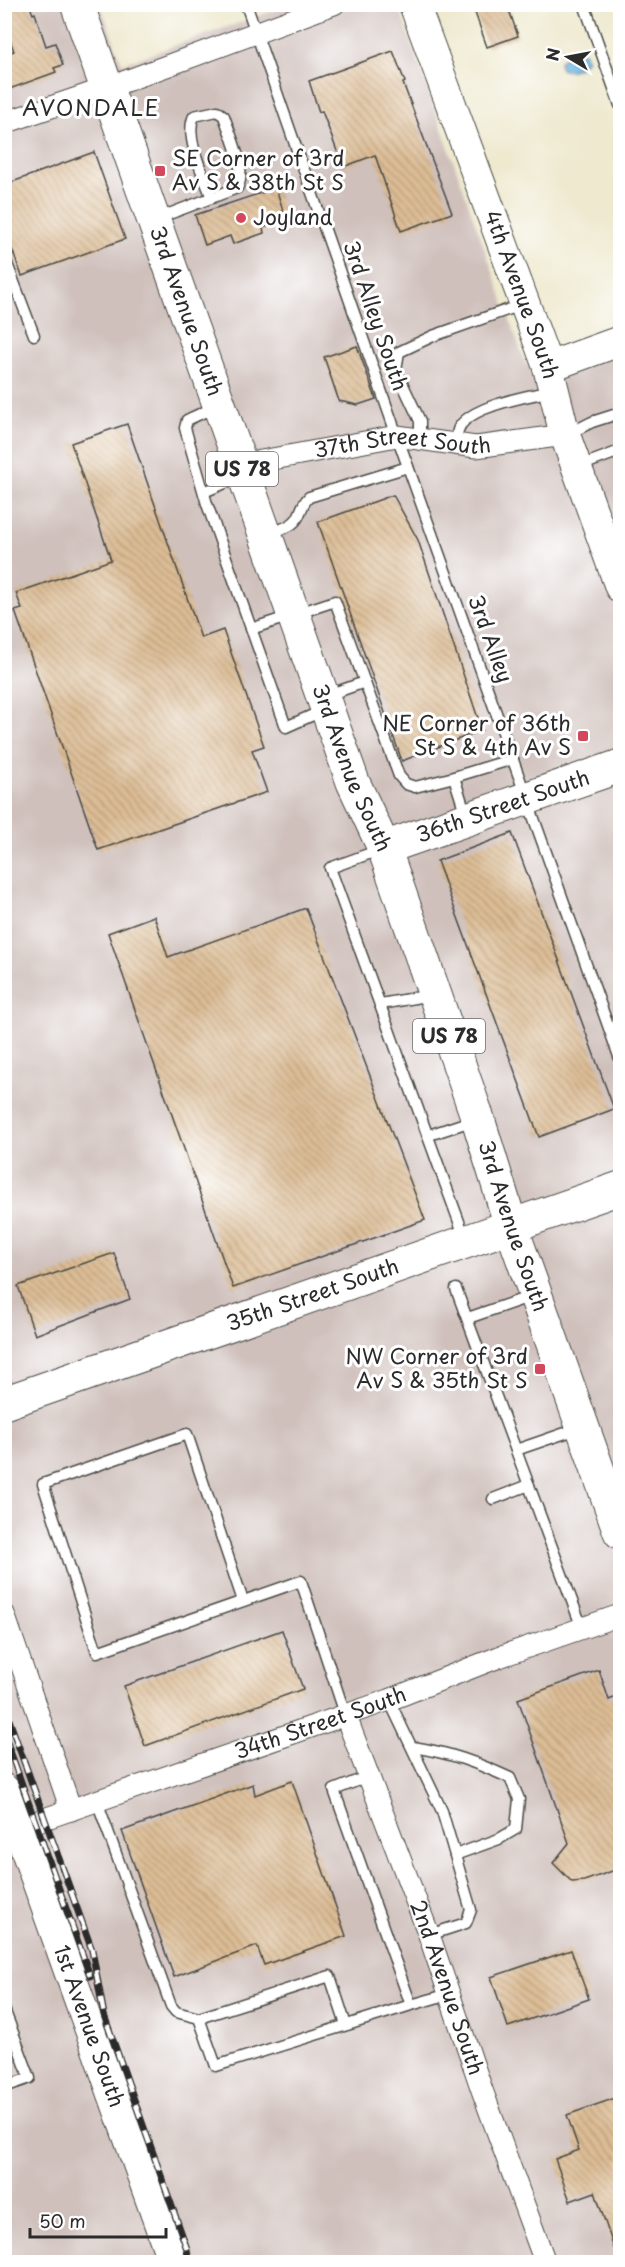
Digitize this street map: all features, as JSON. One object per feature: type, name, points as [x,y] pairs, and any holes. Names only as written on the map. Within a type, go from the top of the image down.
[{"type":"main road","name":"3rd Avenue South","points":[[77,4],[353,782],[384,848],[478,1119],[511,1226],[621,1533]]},
{"type":"main road","name":"36th Street South","points":[[384,848],[621,766]]},
{"type":"main road","name":"35th Street South","points":[[4,1403],[621,1188]]},
{"type":"street","points":[[4,123],[107,88],[334,4]]},
{"type":"street","name":"4th Avenue South","points":[[414,4],[525,304],[551,379],[566,435],[620,585]]},
{"type":"street","points":[[551,379],[621,340]]},
{"type":"street","name":"37th Street South","points":[[242,470],[397,436],[476,447],[566,435]]},
{"type":"street","points":[[4,1614],[71,1810]]},
{"type":"street","name":"34th Street South","points":[[18,1828],[388,1700],[621,1615]]},
{"type":"street","name":"2nd Avenue South","points":[[345,1714],[429,1935],[482,2090],[545,2262]]},
{"type":"street","name":"1st Avenue South","points":[[4,1789],[173,2262]]},
{"type":"lane","name":"3rd Alley South","points":[[246,4],[397,436]]},
{"type":"lane","points":[[584,4],[621,105]]},
{"type":"lane","points":[[153,220],[212,198],[237,188],[241,176],[240,167],[224,116],[217,111],[194,116],[190,130],[212,198]]},
{"type":"lane","points":[[4,256],[34,335]]},
{"type":"lane","points":[[420,439],[420,421],[396,370],[399,352],[433,336],[525,304]]},
{"type":"lane","points":[[456,444],[458,428],[470,417],[551,379]]},
{"type":"lane","points":[[219,405],[187,420],[185,428],[204,492],[286,727],[365,682]]},
{"type":"lane","points":[[566,435],[592,422],[621,413]]},
{"type":"lane","name":"3rd Alley","points":[[397,436],[621,1059]]},
{"type":"lane","points":[[577,467],[620,452]]},
{"type":"lane","points":[[265,536],[294,522],[298,518],[302,504],[309,497],[408,467]]},
{"type":"lane","points":[[204,492],[242,470]]},
{"type":"lane","points":[[251,629],[335,601],[399,776],[405,784],[415,787],[513,759]]},
{"type":"lane","points":[[454,777],[467,818]]},
{"type":"lane","points":[[384,848],[330,868],[466,1241]]},
{"type":"lane","points":[[381,1004],[435,994]]},
{"type":"lane","points":[[429,1135],[478,1119]]},
{"type":"lane","points":[[456,1289],[582,1629]]},
{"type":"lane","points":[[468,1318],[536,1295]]},
{"type":"lane","points":[[516,1450],[583,1427]]},
{"type":"lane","points":[[243,1601],[187,1434],[43,1484],[97,1652],[301,1581],[345,1714]]},
{"type":"lane","points":[[493,1499],[529,1485]]},
{"type":"lane","points":[[388,1700],[413,1747],[442,1811],[471,1910],[466,1923],[429,1935]]},
{"type":"lane","points":[[413,1747],[447,1752],[510,1778],[519,1799],[516,1829],[499,1839],[455,1855]]},
{"type":"lane","points":[[369,1776],[334,1790],[411,2005]]},
{"type":"lane","points":[[97,1801],[171,2006],[176,2012],[200,2018],[330,1976],[346,2025]]},
{"type":"lane","points":[[200,2018],[216,2066],[449,1994]]},
{"type":"lane","points":[[4,2009],[30,2078],[4,2087]]},
{"type":"shaded area","points":[[5,5],[101,5],[122,64],[290,5],[398,5],[526,365],[620,330],[620,2262],[5,2262]]},
{"type":"water","points":[[581,52],[585,53],[587,59],[582,65],[572,70],[561,69],[559,63],[563,58]]},
{"type":"building","points":[[29,4],[33,14],[35,13],[46,46],[55,43],[63,65],[54,68],[56,72],[4,91],[4,54],[14,51],[4,24],[4,12]]},
{"type":"building","points":[[472,4],[507,4],[518,36],[487,47]]},
{"type":"building","points":[[393,51],[452,213],[401,231],[375,155],[343,167],[322,111],[319,112],[309,81]]},
{"type":"building","points":[[94,152],[125,239],[22,276],[4,228],[4,185]]},
{"type":"building","name":"Joyland","points":[[276,188],[286,220],[263,228],[264,233],[233,244],[230,236],[205,245],[195,215]]},
{"type":"building","points":[[357,346],[376,399],[358,405],[339,401],[324,357]]},
{"type":"building","points":[[127,424],[201,638],[223,630],[264,746],[252,750],[267,792],[98,850],[15,611],[22,609],[16,593],[111,560],[71,443]]},
{"type":"building","points":[[393,495],[418,540],[482,730],[402,761],[318,522]]},
{"type":"building","points":[[512,833],[614,1109],[539,1137],[437,861]]},
{"type":"building","points":[[306,908],[425,1220],[233,1288],[108,933],[154,916],[168,957]]},
{"type":"building","points":[[114,1253],[130,1299],[35,1335],[18,1286]]},
{"type":"building","points":[[282,1630],[303,1689],[145,1746],[124,1686]]},
{"type":"building","points":[[599,1670],[609,1700],[621,1695],[621,1868],[584,1881],[572,1882],[553,1863],[569,1843],[518,1699]]},
{"type":"building","points":[[292,1781],[346,1936],[264,1965],[257,1946],[174,1977],[122,1831],[253,1784],[255,1795]]},
{"type":"building","points":[[571,1950],[589,1999],[508,2027],[491,1977]]},
{"type":"building","points":[[621,2096],[621,2259],[618,2260],[595,2192],[570,2201],[555,2159],[579,2150],[567,2115]]},
{"type":"railway","points":[[4,1706],[92,1950],[104,2015],[187,2249],[189,2262]]},
{"type":"railway","points":[[4,1734],[90,1976]]},
{"type":"place","name":"SE Corner of 3rd Av S & 38th St S","points":[[160,171]]},
{"type":"place","name":"Joyland","points":[[241,218]]},
{"type":"place","name":"NE Corner of 36th St S & 4th Av S","points":[[583,736]]},
{"type":"place","name":"NW Corner of 3rd Av S & 35th St S","points":[[540,1369]]},
{"type":"district","name":"AVONDALE","points":[[91,108]]}]
